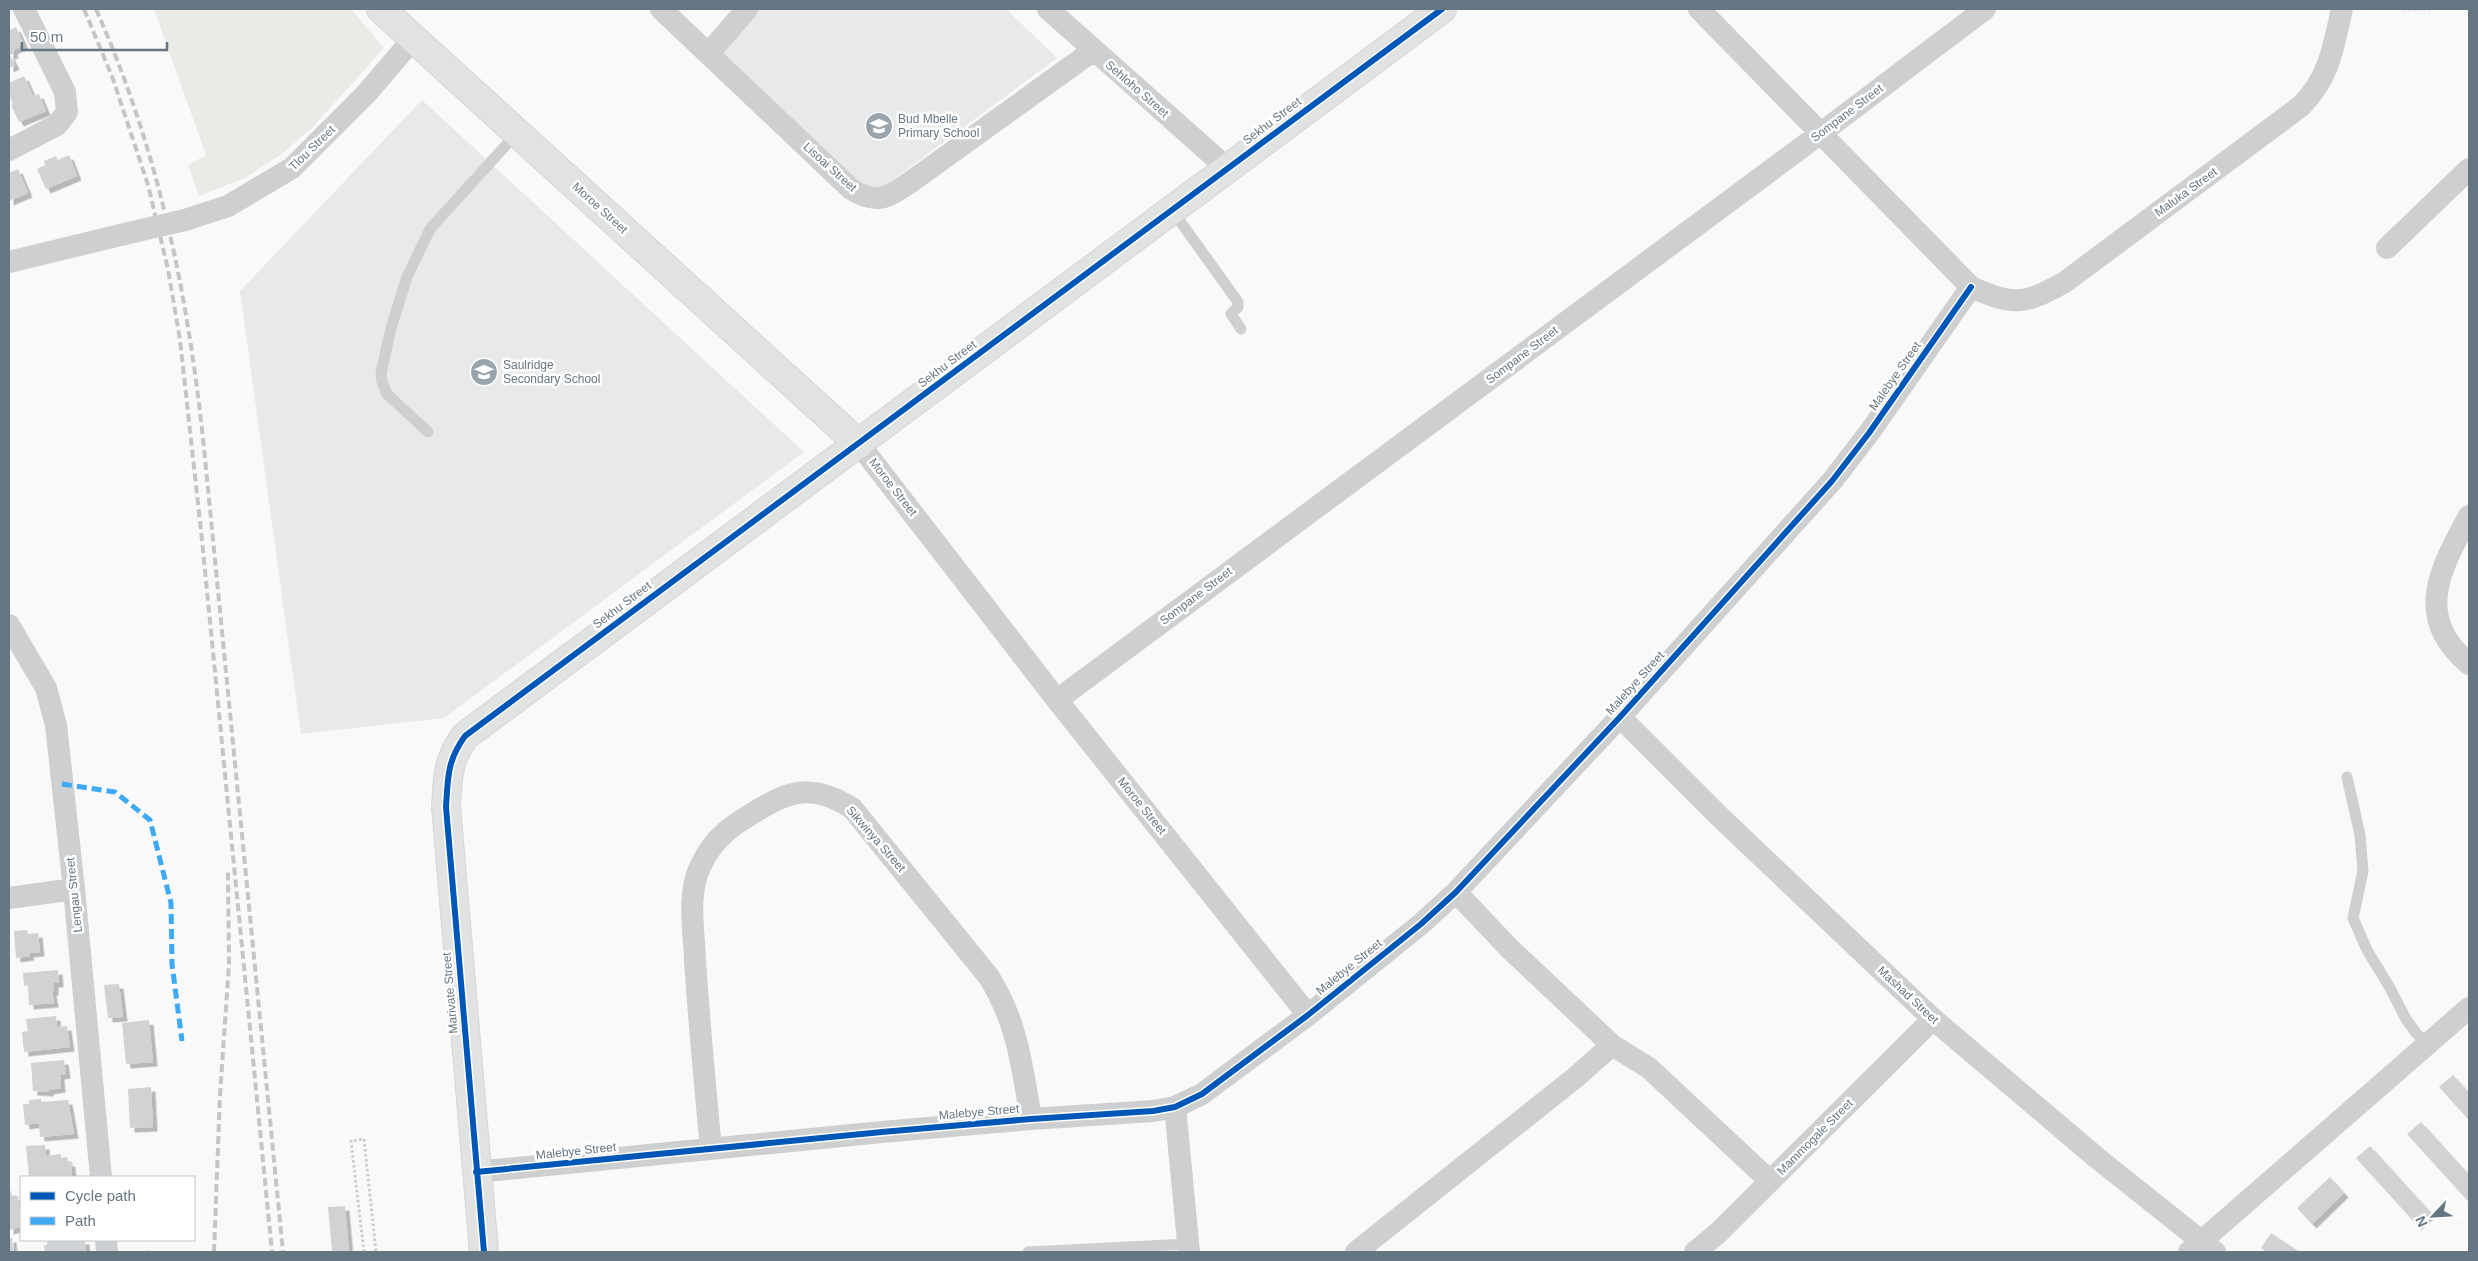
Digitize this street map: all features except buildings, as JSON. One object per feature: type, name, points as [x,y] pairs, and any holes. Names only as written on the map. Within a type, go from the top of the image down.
[{"type":"street","points":[[9,150],[57,125],[67,112],[65,92],[24,9]]},
{"type":"street","name":"Moroe Street","points":[[380,9],[859,444],[1057,700],[1308,1015]]},
{"type":"street","name":"Lisoai Street","points":[[661,9],[852,189],[864,197],[875,200],[887,197],[912,181],[1094,50]]},
{"type":"street","points":[[709,53],[748,9]]},
{"type":"street","name":"Sehloho Street","points":[[1048,9],[1228,168]]},
{"type":"street","name":"Sekhu Street","points":[[465,736],[1442,9]]},
{"type":"street","points":[[1699,9],[1971,287]]},
{"type":"street","name":"Sompane Street","points":[[1057,700],[1821,133],[1985,9]]},
{"type":"street","name":"Maluka Street","points":[[1971,287],[2004,300],[2021,302],[2041,296],[2065,282],[2288,118],[2315,93],[2322,81],[2327,70],[2342,9]]},
{"type":"street","name":"Tlou Street","points":[[9,262],[184,220],[228,206],[292,168],[366,94],[413,39]]},
{"type":"street","points":[[2387,248],[2469,169]]},
{"type":"street","name":"Malebye Street","points":[[476,1172],[1031,1118],[1128,1113],[1175,1107],[1202,1094],[1308,1015],[1421,924],[1456,892],[1620,717],[1832,481],[1869,433],[1971,287]]},
{"type":"street","points":[[2469,516],[2448,558],[2435,597],[2442,633],[2469,664]]},
{"type":"street","name":"Lengau Street","points":[[9,624],[37,671],[51,704],[56,725],[74,889],[100,1176]]},
{"type":"street","name":"Mashad Street","points":[[1620,717],[1721,818],[1933,1020],[2201,1249]]},
{"type":"street","name":"Marivate Street","points":[[465,736],[453,752],[448,776],[446,807],[484,1252]]},
{"type":"street","name":"Sikwinya Street","points":[[711,1149],[692,908],[695,886],[700,867],[712,847],[729,827],[782,796],[802,792],[817,792],[835,797],[852,808],[990,977],[1012,1019],[1031,1118]]},
{"type":"street","points":[[9,898],[74,889]]},
{"type":"street","points":[[1456,892],[1509,948],[1612,1045],[1649,1068],[1770,1181]]},
{"type":"street","points":[[2201,1249],[2469,1008]]},
{"type":"street","name":"Mammogale Street","points":[[1695,1252],[1718,1233],[1933,1020]]},
{"type":"street","points":[[1356,1252],[1576,1077],[1612,1045]]},
{"type":"street","points":[[1175,1107],[1188,1248]]},
{"type":"lane","points":[[428,432],[388,394],[382,382],[381,373],[407,277],[430,229],[517,133]]},
{"type":"lane","points":[[1172,210],[1238,302],[1238,307],[1231,314],[1241,329]]},
{"type":"lane","points":[[2347,777],[2360,835],[2363,871],[2353,918],[2367,950],[2406,1019],[2416,1033],[2428,1044]]},
{"type":"lane","points":[[1028,1252],[1188,1248]]},
{"type":"path","points":[[2403,9],[2430,9]]},
{"type":"path","points":[[364,1252],[350,1141],[364,1139],[376,1252]]},
{"type":"path","points":[[147,1252],[153,1252]]},
{"type":"shaded area","points":[[154,9],[351,9],[384,48],[313,127],[283,153],[245,178],[199,196],[188,165],[206,155]]},
{"type":"shaded area","name":"Bud Mbelle Primary School","points":[[755,9],[1006,9],[1057,58],[882,188],[863,188],[724,64],[723,44]]},
{"type":"shaded area","name":"Saulridge Secondary School","points":[[422,100],[804,452],[444,718],[301,734],[240,291]]},
{"type":"railway","points":[[84,9],[113,79],[148,185],[168,269],[180,340],[202,540],[272,1252]]},
{"type":"railway","points":[[96,9],[118,63],[154,170],[168,224],[189,335],[204,448],[283,1252]]},
{"type":"railway","points":[[214,1252],[220,1095],[229,964],[228,872]]},
{"type":"marked path","points":[[62,784],[115,792],[150,820],[171,903],[172,964],[182,1041]]},
{"type":"cycle path","points":[[484,1252],[446,807],[448,778],[452,762],[465,736],[1442,9]]},
{"type":"cycle path","points":[[476,1172],[882,1132],[1153,1111],[1175,1107],[1202,1094],[1308,1015],[1421,924],[1456,892],[1620,717],[1832,481],[1869,433],[1971,287]]},
{"type":"place","name":"Bud Mbelle Primary School","points":[[879,126]]},
{"type":"place","name":"Saulridge Secondary School","points":[[484,372]]}]
